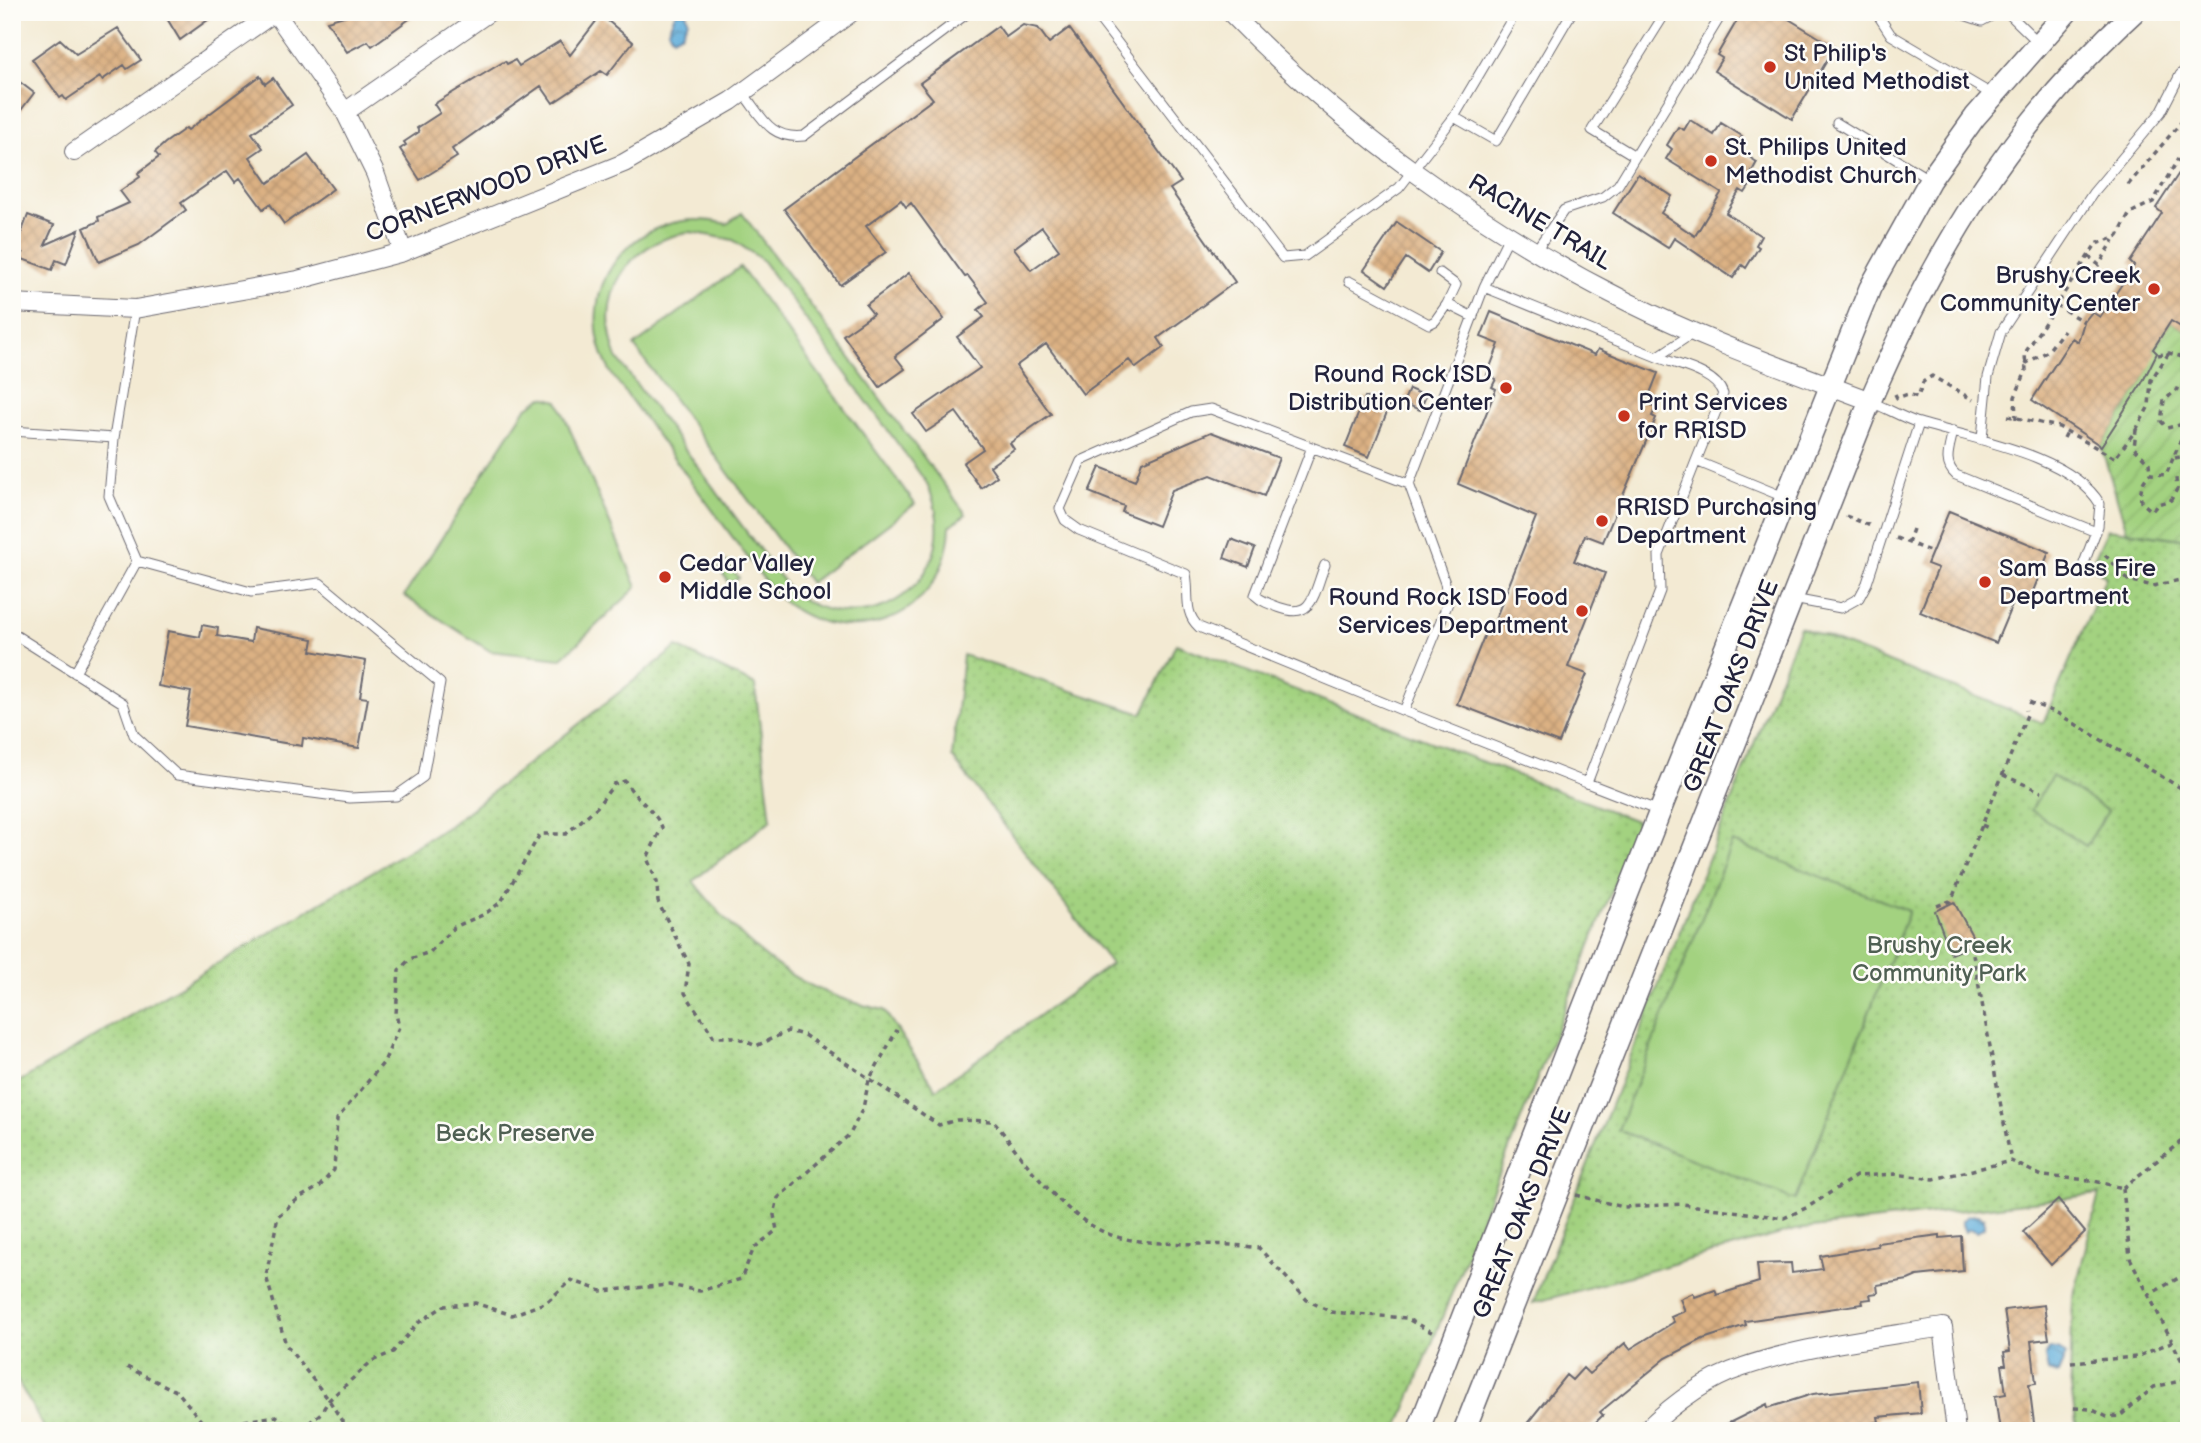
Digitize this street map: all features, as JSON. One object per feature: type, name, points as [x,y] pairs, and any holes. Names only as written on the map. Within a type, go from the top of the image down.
[{"type":"street","points":[[74,152],[275,12],[345,112],[375,173],[403,251]]},
{"type":"street","points":[[345,112],[489,12]]},
{"type":"street","name":"CORNERWOOD DRIVE","points":[[12,303],[135,309],[298,280],[403,251],[624,163],[743,93],[852,12]]},
{"type":"street","name":"RACINE TRAIL","points":[[1230,12],[1306,86],[1466,208],[1628,302],[1694,332],[1870,401]]},
{"type":"street","name":"GREAT OAKS DRIVE","points":[[1418,1431],[1784,497],[1870,288],[1930,180],[1993,95],[2067,12]]},
{"type":"street","name":"GREAT OAKS DRIVE","points":[[1464,1431],[1870,401],[1908,314],[1947,241],[1991,175],[2054,93],[2095,48],[2134,12]]},
{"type":"street","points":[[1645,1431],[1673,1404],[1741,1367],[1809,1350],[1943,1327],[1956,1431]]},
{"type":"lane","points":[[743,93],[776,134],[790,138],[804,136],[969,12]]},
{"type":"lane","points":[[1098,12],[1100,20],[1283,258],[1305,256],[1399,188],[1454,117],[1516,12]]},
{"type":"lane","points":[[1454,117],[1496,142],[1572,12]]},
{"type":"lane","points":[[1635,156],[1592,130],[1666,12]]},
{"type":"lane","points":[[1536,250],[1564,210],[1603,197],[1618,185],[1723,12]]},
{"type":"lane","points":[[1876,12],[1891,35],[1993,95]]},
{"type":"lane","points":[[1955,12],[1982,21],[1999,12]]},
{"type":"lane","points":[[2007,12],[2039,43]]},
{"type":"lane","points":[[1982,438],[1988,377],[2001,332],[2093,193],[2161,112],[2180,75],[2189,66]]},
{"type":"lane","points":[[1837,123],[1930,180]]},
{"type":"lane","points":[[1404,711],[1448,603],[1445,583],[1409,484],[1484,288],[1510,234]]},
{"type":"lane","points":[[1349,281],[1429,324],[1435,321],[1447,304],[1456,285],[1440,273]]},
{"type":"lane","points":[[1484,288],[1713,379],[1723,394],[1659,555],[1660,591],[1587,783]]},
{"type":"lane","points":[[1447,304],[1473,317]]},
{"type":"lane","points":[[135,309],[114,438],[110,496],[137,561]]},
{"type":"lane","points":[[1657,357],[1694,332]]},
{"type":"lane","points":[[1870,401],[1919,423],[1982,438],[2083,481],[2100,504],[2096,531],[2084,563]]},
{"type":"lane","points":[[1409,484],[1211,409],[1191,412],[1081,461],[1060,509],[1065,520],[1079,530],[1186,574],[1187,608],[1191,620],[1199,627],[1660,811]]},
{"type":"lane","points":[[1793,599],[1841,608],[1859,598],[1884,537],[1919,423]]},
{"type":"lane","points":[[12,431],[114,438]]},
{"type":"lane","points":[[1952,431],[1947,461],[1949,469],[1956,475],[2096,531]]},
{"type":"lane","points":[[1312,447],[1255,595],[1260,600],[1295,613],[1303,612],[1308,607],[1325,565]]},
{"type":"lane","points":[[1696,461],[1784,497]]},
{"type":"lane","points":[[12,632],[123,703],[134,735],[177,775],[350,798],[396,796],[424,777],[440,683],[320,583],[251,592],[137,561]]},
{"type":"lane","points":[[75,673],[137,561]]},
{"type":"path","points":[[2127,186],[2189,113]]},
{"type":"path","points":[[2088,256],[2099,265],[2130,213],[2153,202],[2178,159]]},
{"type":"path","points":[[2016,419],[2015,397],[2026,371],[2025,353],[2096,244],[2115,238]]},
{"type":"path","points":[[2056,305],[2084,322]]},
{"type":"path","points":[[2025,364],[2048,351],[2064,330]]},
{"type":"path","points":[[2158,355],[2169,353],[2189,359]]},
{"type":"path","points":[[2008,416],[2039,421],[2067,432],[2115,458],[2136,430],[2149,406],[2151,380],[2169,353]]},
{"type":"path","points":[[1892,391],[1898,398],[1908,394],[1918,397],[1923,382],[1932,376],[1978,403]]},
{"type":"path","points":[[2150,474],[2166,475],[2188,423],[2167,428],[2161,421],[2162,411],[2171,392],[2177,389],[2189,393]]},
{"type":"path","points":[[2136,430],[2134,448],[2148,463],[2150,474],[2141,486],[2141,502],[2152,511],[2158,504],[2171,500],[2177,489],[2176,478],[2187,475],[2189,481]]},
{"type":"path","points":[[2064,438],[2067,432]]},
{"type":"path","points":[[2175,458],[2187,457]]},
{"type":"path","points":[[1841,514],[1871,526]]},
{"type":"path","points":[[1908,542],[1913,529]]},
{"type":"path","points":[[1896,538],[1932,552]]},
{"type":"path","points":[[2105,555],[2128,580],[2154,586],[2189,578]]},
{"type":"path","points":[[2029,702],[2057,713],[2189,793]]},
{"type":"path","points":[[1937,906],[1950,901],[1954,894],[2027,715],[2026,710]]},
{"type":"path","points":[[2003,775],[2042,792]]},
{"type":"path","points":[[348,1431],[329,1400],[286,1345],[266,1276],[278,1216],[299,1198],[319,1187],[334,1170],[337,1119],[384,1062],[399,1027],[396,1014],[399,970],[410,960],[430,952],[454,927],[485,914],[501,902],[540,834],[566,834],[597,807],[614,784],[625,781],[635,797],[654,811],[662,827],[647,858],[657,882],[658,902],[689,964],[685,993],[715,1037],[736,1037],[756,1046],[788,1031],[804,1035],[939,1125],[957,1120],[994,1121],[1048,1192],[1105,1233],[1127,1239],[1259,1248],[1307,1300],[1331,1312],[1406,1318],[1441,1336]]},
{"type":"path","points":[[1982,825],[1991,829]]},
{"type":"path","points":[[1973,954],[2011,1161]]},
{"type":"path","points":[[127,1367],[178,1392],[206,1427],[276,1416],[292,1428],[309,1423],[321,1413],[329,1400],[372,1361],[393,1352],[418,1323],[444,1306],[475,1303],[512,1315],[547,1302],[571,1280],[601,1291],[669,1285],[699,1291],[741,1279],[754,1248],[777,1230],[774,1215],[778,1198],[850,1134],[863,1108],[869,1080],[897,1030]]},
{"type":"path","points":[[2123,1188],[2189,1135]]},
{"type":"path","points":[[1572,1194],[1623,1207],[1682,1205],[1784,1219],[1808,1208],[1856,1175],[1895,1174],[1934,1179],[2011,1161],[2042,1176],[2090,1180],[2123,1188]]},
{"type":"path","points":[[2074,1408],[2091,1409],[2107,1418],[2120,1416],[2154,1387],[2189,1377],[2130,1258],[2123,1188]]},
{"type":"path","points":[[2147,1296],[2189,1272]]},
{"type":"path","points":[[2070,1362],[2137,1357],[2171,1342]]},
{"type":"green space","points":[[742,213],[966,514],[950,526],[944,559],[930,587],[910,607],[886,620],[858,626],[829,624],[801,613],[774,593],[613,376],[600,345],[597,314],[603,285],[616,260],[637,240],[663,226],[693,220],[727,224]],"holes":[[[691,232],[733,240],[762,260],[926,482],[937,515],[936,546],[925,572],[907,593],[882,607],[854,612],[823,608],[792,593],[617,358],[609,314],[613,294],[621,276],[633,260],[668,237]]]},
{"type":"green space","points":[[740,267],[915,504],[810,583],[634,346]]},
{"type":"green space","points":[[2171,321],[2189,332],[2189,540],[2127,531],[2101,446],[2142,383],[2153,349]]},
{"type":"green space","points":[[543,397],[558,401],[637,587],[561,659],[490,651],[404,596],[526,408]]},
{"type":"green space","name":"Brushy Creek Community Park","points":[[2108,529],[2189,540],[2189,1431],[2077,1431],[2070,1380],[2073,1299],[2099,1194],[1795,1230],[1533,1303],[1800,627],[2043,723],[2106,577],[2091,565]]},
{"type":"green space","points":[[727,562],[739,578],[730,584],[719,568]]},
{"type":"green space","name":"Beck Preserve","points":[[1176,644],[1639,822],[1397,1431],[46,1431],[12,1371],[12,1086],[449,826],[677,647],[755,685],[771,820],[693,881],[734,928],[776,965],[824,992],[884,1010],[936,1089],[1111,964],[952,757],[963,655],[1142,714]]},
{"type":"green space","points":[[2052,776],[2108,811],[2086,846],[2031,810]]},
{"type":"green space","points":[[1732,842],[1909,911],[1795,1200],[1618,1130]]},
{"type":"water","points":[[676,12],[686,12],[688,20],[682,33],[673,38],[668,30]]},
{"type":"water","points":[[1977,1215],[1984,1218],[1984,1227],[1977,1232],[1970,1229],[1965,1232],[1961,1222],[1967,1216]]},
{"type":"water","points":[[2050,1348],[2060,1350],[2066,1355],[2058,1374],[2048,1371],[2045,1356]]},
{"type":"building","points":[[163,12],[219,12],[180,40]]},
{"type":"building","points":[[357,12],[419,12],[372,46],[368,41],[347,52],[327,21]]},
{"type":"building","name":"St Philip's United Methodist","points":[[1742,12],[1777,12],[1835,47],[1792,119],[1714,71],[1722,58],[1717,55]]},
{"type":"building","points":[[601,15],[633,42],[607,75],[601,71],[553,103],[541,86],[452,149],[457,157],[420,180],[400,149],[406,145],[404,142],[419,132],[417,128],[440,113],[434,104],[505,61],[507,64],[515,60],[519,66],[560,41],[570,55]]},
{"type":"building","points":[[1023,25],[1038,28],[1049,43],[1069,28],[1181,182],[1170,189],[1235,282],[1158,338],[1164,347],[1136,368],[1129,360],[1083,394],[1046,344],[1016,366],[1051,414],[1010,443],[1014,449],[990,466],[997,476],[981,488],[963,463],[983,449],[956,412],[926,432],[913,414],[980,368],[957,337],[984,317],[978,310],[988,302],[968,276],[965,277],[911,203],[906,207],[901,200],[866,226],[886,252],[840,285],[784,209],[933,99],[920,83],[998,26],[1006,37]],"holes":[[[1042,227],[1059,250],[1031,270],[1014,248]]]},
{"type":"building","points":[[118,28],[141,60],[127,69],[124,65],[102,80],[100,77],[66,100],[63,96],[60,98],[32,59],[60,39],[76,54]]},
{"type":"building","points":[[12,76],[34,93],[12,122]]},
{"type":"building","points":[[260,76],[265,84],[273,78],[292,105],[252,133],[263,148],[250,157],[268,183],[308,155],[333,189],[284,224],[270,204],[263,209],[240,178],[235,182],[227,171],[181,203],[186,210],[139,245],[99,262],[84,228],[99,221],[98,217],[129,203],[120,191],[140,177],[138,173],[159,157],[155,152],[165,143],[186,128],[188,130]]},
{"type":"building","points":[[1690,120],[1714,135],[1721,123],[1742,136],[1734,148],[1757,162],[1751,173],[1756,176],[1745,193],[1740,190],[1726,213],[1761,236],[1756,245],[1759,247],[1746,268],[1742,265],[1733,278],[1674,238],[1668,248],[1613,213],[1638,174],[1672,196],[1661,213],[1695,236],[1721,193],[1666,159],[1672,149],[1667,145],[1678,127],[1684,130]]},
{"type":"building","name":"Brushy Creek Community Center","points":[[2189,158],[2189,332],[2171,321],[2153,349],[2157,353],[2142,383],[2101,446],[2032,400],[2072,338],[2078,342],[2084,322],[2092,312],[2100,317],[2134,266],[2130,262],[2162,213],[2156,208]]},
{"type":"building","points":[[28,215],[54,225],[45,245],[79,230],[66,264],[56,260],[52,270],[17,257],[23,253],[15,250]]},
{"type":"building","points":[[1397,222],[1441,252],[1428,273],[1406,258],[1387,286],[1364,270]]},
{"type":"building","points":[[909,273],[944,319],[895,356],[905,369],[880,387],[843,335],[873,314],[866,305]]},
{"type":"building","points":[[1491,312],[1595,355],[1598,349],[1658,373],[1649,396],[1654,398],[1651,405],[1656,407],[1652,416],[1656,418],[1603,542],[1585,535],[1574,561],[1605,573],[1568,667],[1587,674],[1559,743],[1457,704],[1485,634],[1489,635],[1536,517],[1458,484],[1496,389],[1492,387],[1496,379],[1487,375],[1499,344],[1481,337]]},
{"type":"building","points":[[1409,389],[1426,396],[1420,410],[1403,403]]},
{"type":"building","points":[[1365,397],[1389,407],[1369,457],[1345,447]]},
{"type":"building","points":[[1211,432],[1279,458],[1264,496],[1211,475],[1172,490],[1158,526],[1122,512],[1124,506],[1089,492],[1100,467],[1135,481],[1142,462]]},
{"type":"building","name":"Sam Bass Fire Department","points":[[1949,511],[2049,552],[2029,601],[2016,595],[1996,643],[1920,612],[1938,568],[1927,564]]},
{"type":"building","points":[[1231,539],[1255,548],[1248,567],[1224,558]]},
{"type":"building","points":[[202,625],[218,628],[217,636],[251,642],[253,628],[313,639],[311,651],[366,661],[360,697],[368,698],[359,748],[303,738],[302,746],[185,726],[191,692],[158,686],[168,631],[200,637]]},
{"type":"building","points":[[1954,902],[1976,943],[1951,954],[1935,911]]},
{"type":"building","points":[[2058,1200],[2085,1232],[2051,1265],[2023,1232]]},
{"type":"building","points":[[1940,1235],[1940,1238],[1961,1236],[1963,1271],[1917,1276],[1877,1285],[1878,1293],[1870,1294],[1871,1299],[1862,1300],[1863,1304],[1745,1321],[1746,1325],[1703,1339],[1666,1358],[1600,1412],[1603,1415],[1587,1431],[1521,1431],[1566,1375],[1572,1380],[1583,1368],[1589,1374],[1625,1343],[1630,1349],[1674,1322],[1671,1317],[1685,1311],[1680,1299],[1693,1293],[1695,1297],[1715,1290],[1717,1295],[1759,1282],[1757,1264],[1791,1263],[1792,1273],[1823,1269],[1820,1256],[1878,1246],[1877,1243]]},
{"type":"building","points":[[2044,1305],[2049,1339],[2031,1341],[2036,1383],[2029,1384],[2035,1431],[2000,1431],[1995,1396],[2006,1394],[2002,1365],[2006,1365],[2004,1352],[2010,1351],[2004,1310]]},
{"type":"building","points":[[1918,1382],[1921,1413],[1878,1417],[1879,1422],[1814,1431],[1713,1431],[1767,1404],[1768,1408],[1813,1394]]},
{"type":"place","name":"St Philip's United Methodist","points":[[1770,67]]},
{"type":"place","name":"St. Philips United Methodist Church","points":[[1711,161]]},
{"type":"place","name":"Brushy Creek Community Center","points":[[2154,289]]},
{"type":"place","name":"Round Rock ISD Distribution Center","points":[[1506,388]]},
{"type":"place","name":"Print Services for RRISD","points":[[1624,416]]},
{"type":"place","name":"RRISD Purchasing Department","points":[[1602,521]]},
{"type":"place","name":"Cedar Valley Middle School","points":[[665,577]]},
{"type":"place","name":"Sam Bass Fire Department","points":[[1985,582]]},
{"type":"place","name":"Round Rock ISD Food Services Department","points":[[1582,611]]}]
